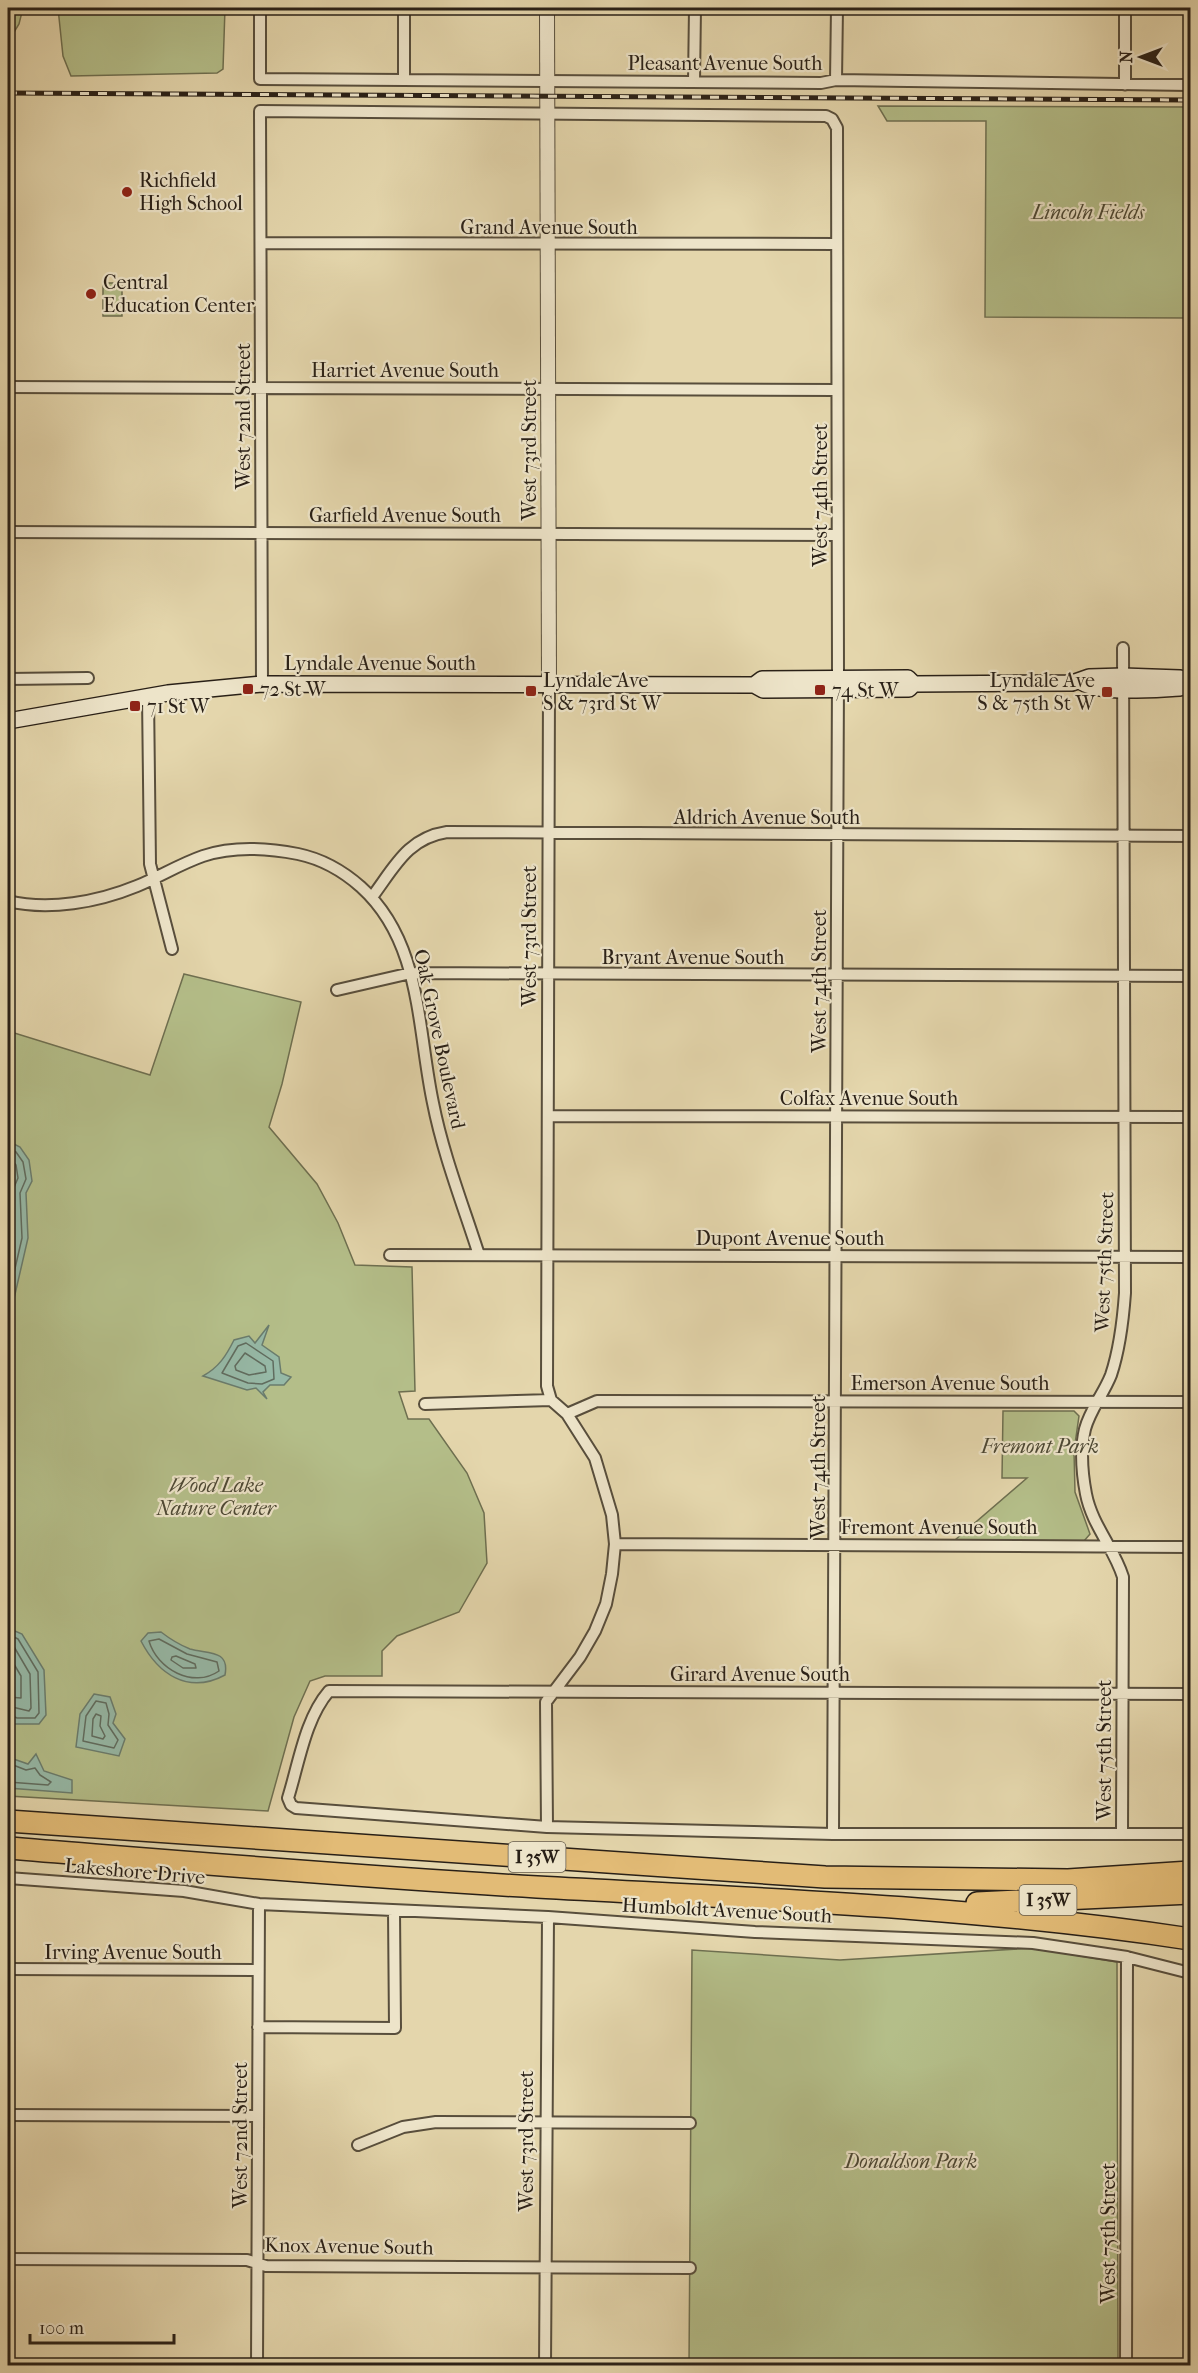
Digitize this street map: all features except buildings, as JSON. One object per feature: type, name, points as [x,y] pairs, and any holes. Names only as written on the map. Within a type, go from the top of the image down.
[{"type":"highway","name":"I 35W","points":[[8,1821],[825,1877],[1068,1880],[1191,1872]]},
{"type":"highway","name":"I 35W","points":[[8,1848],[398,1879],[905,1907],[1191,1893]]},
{"type":"highway","points":[[1068,1880],[1191,1860]]},
{"type":"highway","points":[[905,1907],[1115,1928],[1191,1939]]},
{"type":"main road","name":"Lyndale Avenue South","points":[[8,721],[148,696],[262,684],[754,685],[762,679],[909,689],[914,684],[1080,681],[1088,687],[1180,678],[1189,683]]},
{"type":"street","name":"Pleasant Avenue South","points":[[260,8],[260,79],[820,83],[836,80],[1191,85]]},
{"type":"street","points":[[404,8],[404,79]]},
{"type":"street","name":"West 73rd Street","points":[[548,8],[547,1386],[551,1400]]},
{"type":"street","points":[[694,82],[695,8]]},
{"type":"street","points":[[836,80],[837,8]]},
{"type":"street","points":[[1125,8],[1125,85]]},
{"type":"street","name":"West 72nd Street","points":[[262,684],[261,111],[547,113]]},
{"type":"street","name":"West 74th Street","points":[[547,113],[826,116],[832,119],[837,129],[836,1544],[833,1834]]},
{"type":"street","name":"Grand Avenue South","points":[[261,243],[836,244]]},
{"type":"street","name":"Harriet Avenue South","points":[[8,387],[837,390]]},
{"type":"street","name":"Garfield Avenue South","points":[[8,532],[837,535]]},
{"type":"street","name":"West 75th Street","points":[[1122,1833],[1123,1577],[1093,1518],[1083,1473],[1086,1428],[1110,1377],[1123,1321],[1125,1257],[1123,648]]},
{"type":"street","points":[[8,679],[88,678]]},
{"type":"street","points":[[148,696],[150,864],[172,949]]},
{"type":"street","name":"Aldrich Avenue South","points":[[372,897],[411,845],[422,838],[447,832],[837,836],[1191,836]]},
{"type":"street","name":"Oak Grove Boulevard","points":[[8,901],[46,904],[77,903],[107,897],[205,856],[256,849],[282,850],[331,865],[372,897],[390,921],[402,944],[411,973],[433,1102],[479,1255]]},
{"type":"street","name":"Bryant Avenue South","points":[[337,990],[411,973],[1191,976]]},
{"type":"street","name":"Colfax Avenue South","points":[[548,1116],[1191,1117]]},
{"type":"street","name":"Dupont Avenue South","points":[[390,1255],[1191,1257]]},
{"type":"street","points":[[425,1404],[551,1400],[567,1414],[595,1458],[606,1486],[615,1544],[608,1594],[595,1631],[580,1657],[546,1702],[547,1827],[833,1834],[1191,1834]]},
{"type":"street","name":"Emerson Avenue South","points":[[567,1414],[597,1401],[1191,1402]]},
{"type":"street","name":"Fremont Avenue South","points":[[615,1544],[1191,1547]]},
{"type":"street","name":"Girard Avenue South","points":[[547,1827],[291,1805],[288,1798],[312,1719],[320,1702],[329,1691],[1191,1694]]},
{"type":"street","name":"Lakeshore Drive","points":[[8,1878],[184,1891],[259,1904]]},
{"type":"street","name":"West 72nd Street","points":[[257,2366],[259,1904]]},
{"type":"street","name":"Humboldt Avenue South","points":[[259,1904],[548,1917],[756,1932],[1023,1942],[1127,1957],[1191,1973]]},
{"type":"street","points":[[258,2027],[395,2028],[394,1911]]},
{"type":"street","name":"West 73rd Street","points":[[545,2366],[548,1917]]},
{"type":"street","name":"West 75th Street","points":[[1126,2366],[1127,1957]]},
{"type":"street","name":"Irving Avenue South","points":[[8,1969],[258,1970]]},
{"type":"street","points":[[8,2115],[258,2116]]},
{"type":"street","points":[[358,2145],[418,2123],[690,2123]]},
{"type":"street","name":"Knox Avenue South","points":[[8,2259],[247,2260],[266,2266],[690,2268]]},
{"type":"green space","points":[[10,8],[23,8],[19,24],[8,42]]},
{"type":"green space","points":[[58,8],[225,8],[223,69],[217,73],[71,76],[63,56]]},
{"type":"green space","name":"Lincoln Fields","points":[[878,106],[1190,107],[1190,318],[985,317],[986,121],[887,121]]},
{"type":"green space","points":[[103,283],[122,283],[122,316],[103,316]]},
{"type":"green space","name":"Wood Lake Nature Center","points":[[184,974],[301,1002],[282,1084],[269,1127],[317,1184],[338,1223],[355,1265],[412,1267],[415,1391],[399,1392],[408,1419],[429,1419],[467,1473],[484,1513],[487,1563],[459,1612],[397,1636],[382,1651],[382,1676],[325,1676],[310,1681],[294,1717],[268,1811],[8,1796],[8,1031],[150,1075]]},
{"type":"green space","name":"Fremont Park","points":[[1003,1411],[1074,1411],[1079,1416],[1074,1451],[1075,1492],[1090,1534],[1084,1541],[955,1540],[1027,1478],[1002,1478]]},
{"type":"green space","name":"Donaldson Park","points":[[1032,1948],[1117,1962],[1118,2365],[689,2366],[692,1950],[840,1960]]},
{"type":"water","points":[[8,1141],[20,1147],[29,1160],[32,1181],[26,1193],[28,1238],[13,1303],[8,1305]]},
{"type":"water","points":[[269,1325],[262,1345],[279,1357],[281,1373],[291,1377],[284,1385],[270,1385],[263,1392],[267,1399],[256,1388],[247,1390],[203,1376],[222,1361],[234,1340],[249,1336],[255,1343]]},
{"type":"water","points":[[8,1628],[22,1634],[44,1670],[46,1715],[39,1724],[15,1724],[8,1718]]},
{"type":"water","points":[[161,1632],[190,1649],[221,1657],[226,1667],[225,1675],[199,1683],[187,1682],[165,1672],[148,1653],[141,1641],[148,1633]]},
{"type":"water","points":[[94,1694],[110,1697],[116,1714],[113,1723],[125,1739],[119,1756],[76,1747],[80,1714]]},
{"type":"water","points":[[36,1754],[44,1771],[72,1780],[72,1793],[8,1788],[8,1757],[28,1764]]},
{"type":"railway","points":[[8,93],[1190,100]]},
{"type":"place","name":"Richfield High School","points":[[127,192]]},
{"type":"place","name":"Central Education Center","points":[[91,294]]},
{"type":"place","name":"72 St W","points":[[248,689]]},
{"type":"place","name":"74 St W","points":[[820,690]]},
{"type":"place","name":"Lyndale Ave S & 73rd St W","points":[[531,691]]},
{"type":"place","name":"Lyndale Ave S & 75th St W","points":[[1107,692]]},
{"type":"place","name":"71 St W","points":[[135,706]]}]
